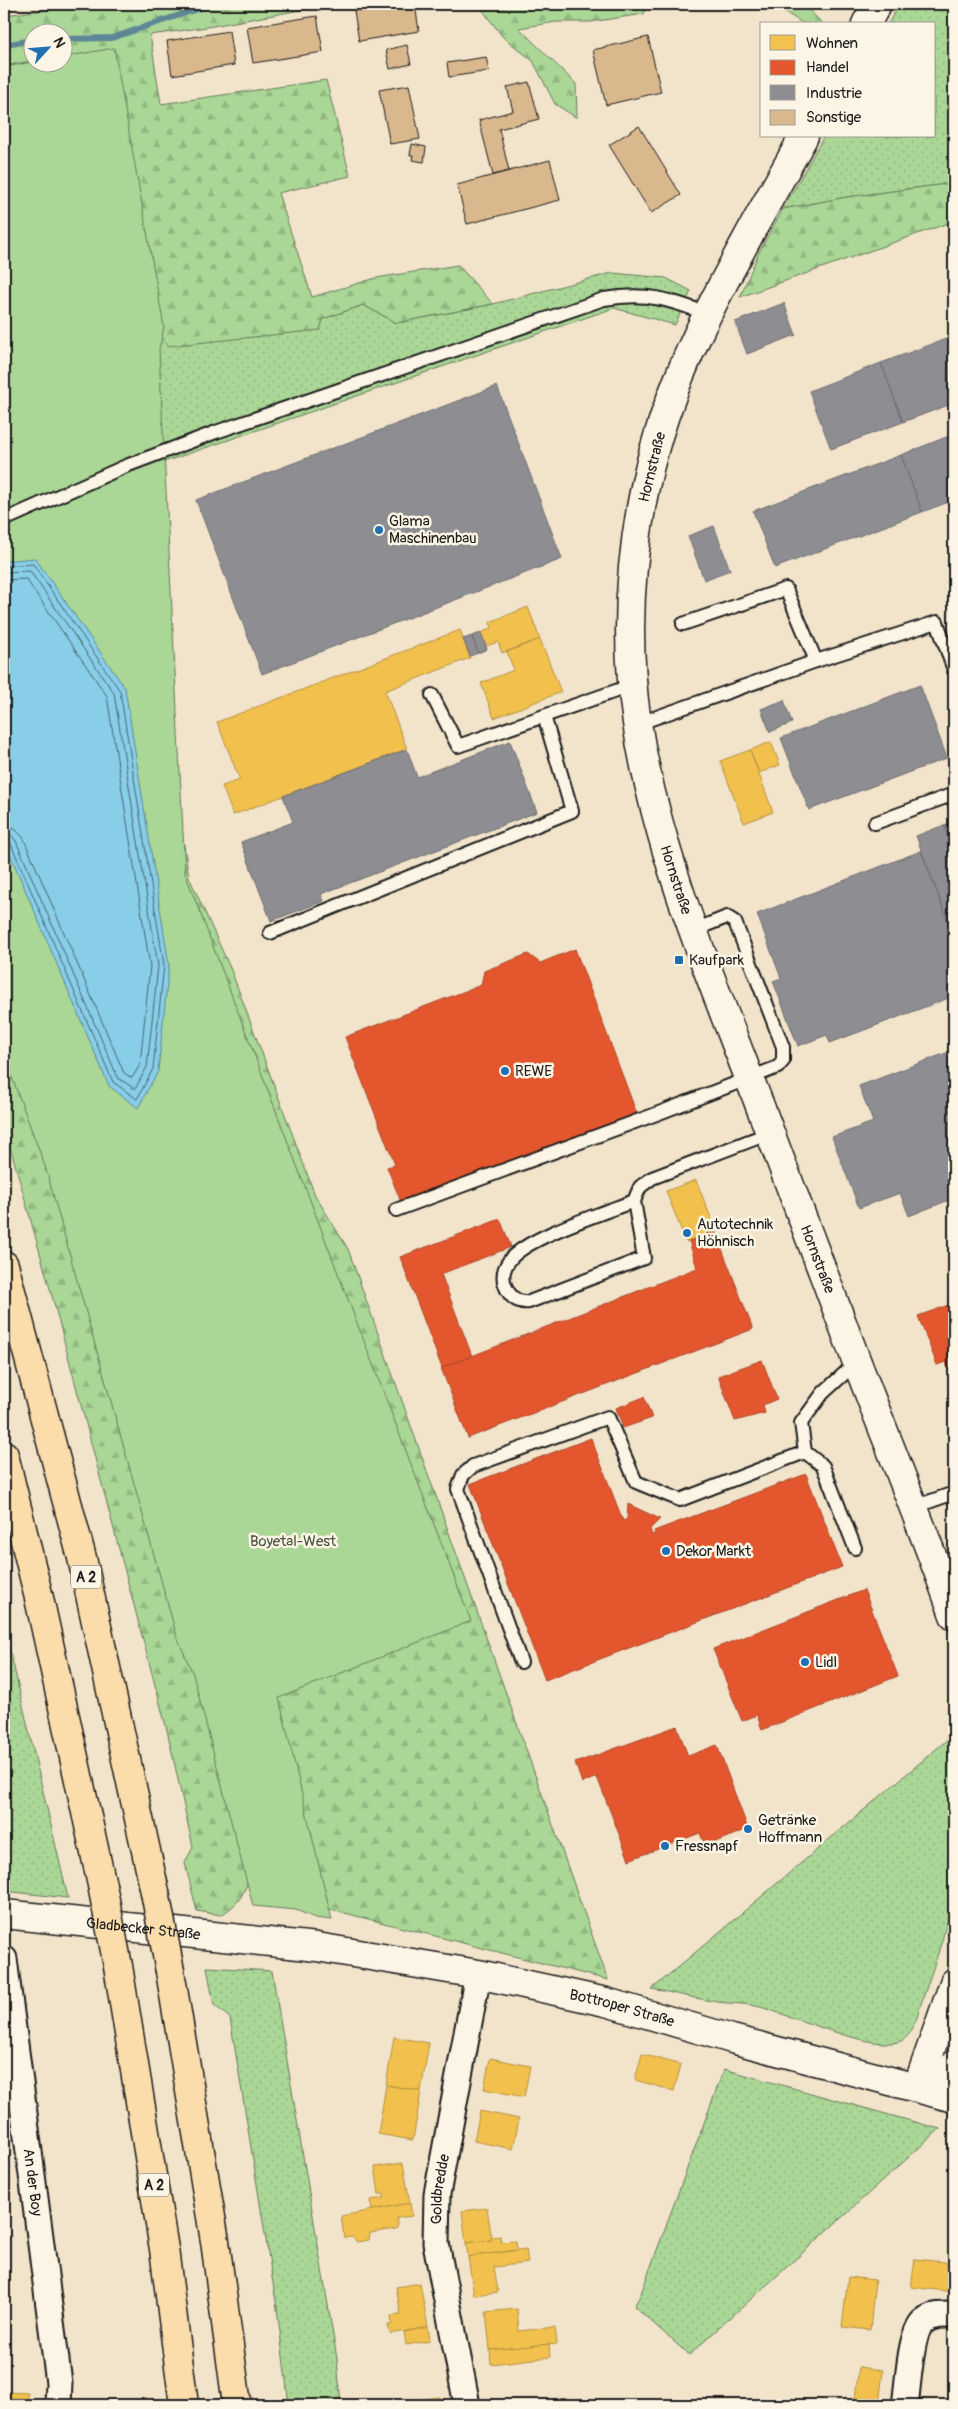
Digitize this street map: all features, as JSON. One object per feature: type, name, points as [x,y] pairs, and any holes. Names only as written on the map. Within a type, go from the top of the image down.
[{"type":"highway","name":"A 2","points":[[4,1265],[82,1558],[155,1892],[170,1970],[215,2241],[237,2405]]},
{"type":"highway","name":"A 2","points":[[4,1455],[39,1598],[118,1966],[164,2250],[184,2405]]},
{"type":"street","points":[[867,22],[877,4]]},
{"type":"street","name":"Hornstraße","points":[[803,138],[708,314],[661,429],[645,485],[634,547],[630,597],[633,685],[638,724],[663,832],[694,930],[954,1615]]},
{"type":"street","name":"Gladbecker Straße","points":[[4,1914],[284,1944]]},
{"type":"street","name":"Bottroper Straße","points":[[284,1944],[317,1947],[478,1974],[606,2002],[732,2039],[949,2097]]},
{"type":"street","name":"An der Boy","points":[[4,1959],[59,2383],[58,2405]]},
{"type":"street","name":"Goldbredde","points":[[467,2405],[436,2243],[437,2194],[478,1974]]},
{"type":"street","points":[[917,2088],[954,1983]]},
{"type":"street","points":[[949,2097],[954,2065]]},
{"type":"street","points":[[905,2405],[915,2333],[922,2322],[937,2314],[954,2315]]},
{"type":"lane","points":[[4,520],[126,466],[216,432],[604,300],[630,295],[656,297],[708,314]]},
{"type":"lane","points":[[683,624],[786,589],[816,661]]},
{"type":"lane","points":[[638,724],[816,661],[937,622],[954,670]]},
{"type":"lane","points":[[432,695],[458,746],[633,685]]},
{"type":"lane","points":[[270,933],[572,811],[544,716]]},
{"type":"lane","points":[[875,823],[954,794]]},
{"type":"lane","points":[[396,1210],[778,1067],[783,1061],[783,1047],[735,922],[727,917],[694,930]]},
{"type":"lane","points":[[634,1201],[530,1244],[509,1260],[503,1274],[504,1284],[511,1296],[522,1303],[529,1302],[644,1258],[634,1201],[640,1187],[652,1178],[770,1133]]},
{"type":"lane","points":[[855,1548],[823,1466],[805,1452],[801,1423],[823,1393],[857,1362]]},
{"type":"lane","points":[[521,1662],[458,1489],[463,1475],[473,1466],[608,1417],[636,1482],[680,1500],[805,1452]]},
{"type":"lane","points":[[914,1508],[954,1493]]},
{"type":"green space","points":[[57,4],[334,4],[207,27],[150,35],[161,104],[326,80],[350,176],[278,193],[312,297],[376,278],[458,265],[493,304],[397,323],[363,305],[323,319],[320,330],[168,346],[158,332],[84,68],[72,61],[72,22],[22,22],[22,63],[4,66],[4,15],[53,9]]},
{"type":"green space","points":[[478,4],[647,4],[644,14],[590,22],[556,22],[519,28],[576,84],[577,118],[555,104],[533,61],[502,36]]},
{"type":"green space","points":[[772,4],[803,4],[821,22],[801,22]]},
{"type":"green space","points":[[899,4],[954,4],[954,183],[847,197],[783,209],[823,138],[936,138],[936,22],[889,22]]},
{"type":"green space","name":"Boyetal-West","points":[[114,48],[164,327],[159,350],[185,873],[471,1621],[279,1698],[332,1920],[315,1918],[296,1910],[253,1906],[193,1674],[177,1637],[45,1166],[4,1056],[4,67],[22,64],[22,72],[72,72],[72,55]]},
{"type":"green space","points":[[72,61],[84,68],[323,319],[363,305],[397,323],[493,304],[612,273],[666,278],[691,291],[675,325],[614,308],[129,474],[4,528],[4,66],[22,63],[22,72],[72,72]]},
{"type":"green space","points":[[954,183],[954,221],[740,297],[759,252],[783,209],[847,197]]},
{"type":"green space","points":[[4,561],[165,725],[189,877],[231,970],[315,1195],[348,1249],[608,1980],[325,1908],[4,840]]},
{"type":"green space","points":[[4,1006],[252,1862],[246,1886],[240,1899],[221,1915],[197,1911],[185,1863],[193,1847],[167,1730],[54,1303],[4,1125]]},
{"type":"green space","points":[[4,1625],[68,1898],[4,1891]]},
{"type":"green space","points":[[954,1734],[955,1844],[948,1920],[917,2017],[912,2030],[903,2040],[885,2043],[868,2041],[756,2006],[710,2001],[652,1989]]},
{"type":"green space","points":[[207,1967],[272,1971],[337,2359],[341,2405],[289,2405],[277,2308],[230,2018],[214,2005]]},
{"type":"green space","points":[[724,2069],[940,2129],[689,2355],[634,2306],[640,2296]]},
{"type":"water","points":[[35,558],[125,688],[169,965],[158,1071],[138,1108],[109,1086],[4,840],[4,561]]},
{"type":"building: Wohnen","points":[[528,607],[540,639],[502,653],[498,642],[486,646],[481,633],[492,628],[490,622]]},
{"type":"building: Wohnen","points":[[460,630],[470,658],[385,691],[407,749],[233,815],[222,786],[240,780],[217,722]]},
{"type":"building: Wohnen","points":[[540,639],[561,692],[494,718],[481,683],[514,670],[507,652]]},
{"type":"building: Wohnen","points":[[771,742],[780,765],[759,773],[750,750]]},
{"type":"building: Wohnen","points":[[750,750],[773,812],[744,823],[720,761]]},
{"type":"building: Wohnen","points":[[696,1180],[716,1231],[686,1242],[666,1191]]},
{"type":"building: Wohnen","points":[[394,2037],[429,2043],[421,2091],[386,2085]]},
{"type":"building: Wohnen","points":[[642,2054],[681,2065],[674,2091],[635,2080]]},
{"type":"building: Wohnen","points":[[490,2058],[530,2066],[524,2097],[484,2089]]},
{"type":"building: Wohnen","points":[[386,2085],[421,2091],[413,2140],[378,2134]]},
{"type":"building: Wohnen","points":[[480,2111],[519,2119],[513,2149],[474,2141]]},
{"type":"building: Wohnen","points":[[403,2163],[410,2203],[372,2210],[370,2200],[384,2198],[384,2194],[379,2194],[375,2167]]},
{"type":"building: Wohnen","points":[[410,2203],[412,2216],[397,2218],[398,2225],[396,2229],[370,2233],[369,2240],[357,2242],[352,2237],[344,2238],[341,2216]]},
{"type":"building: Wohnen","points":[[487,2208],[492,2240],[466,2243],[462,2211]]},
{"type":"building: Wohnen","points":[[500,2236],[501,2242],[516,2241],[517,2250],[468,2257],[466,2243],[492,2240],[491,2237]]},
{"type":"building: Wohnen","points":[[526,2249],[528,2263],[494,2267],[498,2292],[474,2295],[468,2257]]},
{"type":"building: Wohnen","points":[[915,2259],[954,2263],[954,2292],[911,2287]]},
{"type":"building: Wohnen","points":[[848,2277],[875,2280],[870,2330],[842,2327]]},
{"type":"building: Wohnen","points":[[420,2283],[428,2327],[390,2334],[388,2325],[392,2324],[391,2316],[401,2315],[396,2287]]},
{"type":"building: Wohnen","points":[[517,2309],[519,2331],[555,2327],[557,2344],[490,2350],[486,2312]]},
{"type":"building: Wohnen","points":[[428,2327],[430,2341],[406,2345],[404,2332]]},
{"type":"building: Wohnen","points":[[549,2344],[550,2357],[491,2364],[490,2350]]},
{"type":"building: Wohnen","points":[[859,2367],[883,2370],[879,2405],[854,2405]]},
{"type":"building: Wohnen","points":[[4,2392],[28,2393],[28,2405],[4,2405]]},
{"type":"building: Wohnen","points":[[440,2397],[441,2405],[406,2405],[406,2401]]},
{"type":"building: Handel","points":[[575,949],[637,1114],[401,1202],[387,1167],[395,1165],[345,1037],[481,985],[484,971],[528,954],[540,963]]},
{"type":"building: Handel","points":[[500,1219],[511,1247],[441,1274],[472,1356],[442,1368],[400,1257]]},
{"type":"building: Handel","points":[[715,1231],[753,1329],[468,1438],[441,1368],[697,1268],[689,1241]]},
{"type":"building: Handel","points":[[954,1303],[954,1369],[949,1371],[946,1362],[937,1365],[918,1316]]},
{"type":"building: Handel","points":[[762,1360],[777,1399],[763,1405],[765,1413],[735,1421],[718,1376]]},
{"type":"building: Handel","points":[[644,1397],[652,1418],[623,1428],[616,1408]]},
{"type":"building: Handel","name":"Dekor Markt","points":[[591,1438],[623,1521],[627,1519],[628,1504],[660,1519],[650,1529],[652,1535],[655,1534],[654,1531],[806,1474],[842,1567],[545,1680],[470,1484]]},
{"type":"building: Handel","name":"Lidl","points":[[864,1590],[898,1676],[762,1730],[757,1715],[742,1721],[713,1649]]},
{"type":"building: Handel","points":[[677,1726],[688,1756],[717,1745],[748,1829],[705,1846],[700,1833],[629,1860],[597,1777],[582,1783],[575,1763]]},
{"type":"building: Industrie","points":[[784,303],[796,335],[747,354],[735,322]]},
{"type":"building: Industrie","points":[[954,336],[954,403],[903,422],[881,363]]},
{"type":"building: Industrie","points":[[881,363],[903,422],[831,449],[809,391]]},
{"type":"building: Industrie","name":"Glama Maschinenbau","points":[[497,386],[562,559],[262,674],[196,500]]},
{"type":"building: Industrie","points":[[954,434],[954,500],[922,512],[901,455]]},
{"type":"building: Industrie","points":[[901,455],[922,512],[775,568],[753,511]]},
{"type":"building: Industrie","points":[[714,526],[730,570],[704,580],[688,536]]},
{"type":"building: Industrie","points":[[481,633],[487,649],[478,653],[472,636]]},
{"type":"building: Industrie","points":[[472,636],[478,653],[470,656],[463,639]]},
{"type":"building: Industrie","points":[[920,685],[947,758],[809,810],[781,738]]},
{"type":"building: Industrie","points":[[784,700],[792,723],[770,732],[761,709]]},
{"type":"building: Industrie","points":[[510,741],[537,812],[321,894],[324,901],[271,921],[241,842],[293,822],[283,796],[407,749],[417,777]]},
{"type":"building: Industrie","points":[[954,822],[954,851],[944,825]]},
{"type":"building: Industrie","points":[[944,825],[954,851],[954,937],[916,836]]},
{"type":"building: Industrie","points":[[921,851],[954,937],[954,996],[830,1043],[827,1035],[798,1046],[773,981],[781,978],[757,914]]},
{"type":"building: Industrie","points":[[946,1053],[954,1075],[954,1198],[909,1216],[900,1193],[859,1208],[832,1137],[873,1122],[859,1086]]},
{"type":"building: Sonstige","points":[[396,4],[415,4],[419,31],[359,41],[354,11]]},
{"type":"building: Sonstige","points":[[317,16],[323,52],[253,63],[247,27]]},
{"type":"building: Sonstige","points":[[229,31],[234,65],[172,75],[167,41]]},
{"type":"building: Sonstige","points":[[648,37],[661,92],[606,105],[593,50]]},
{"type":"building: Sonstige","points":[[407,45],[411,64],[390,69],[386,50]]},
{"type":"building: Sonstige","points":[[486,57],[489,71],[449,77],[447,63]]},
{"type":"building: Sonstige","points":[[529,82],[539,119],[499,129],[509,171],[493,175],[479,120],[513,111],[507,87]]},
{"type":"building: Sonstige","points":[[409,85],[420,139],[390,144],[379,90]]},
{"type":"building: Sonstige","points":[[639,126],[681,195],[651,213],[609,145]]},
{"type":"building: Sonstige","points":[[412,144],[426,147],[424,162],[412,160],[413,155],[410,155]]},
{"type":"building: Sonstige","points":[[550,160],[560,200],[467,224],[457,185]]},
{"type":"waterway","points":[[72,39],[112,38],[212,4]]},
{"type":"waterway","points":[[4,45],[22,42]]},
{"type":"place","name":"Glama Maschinenbau","points":[[379,530]]},
{"type":"place","name":"Kaufpark","points":[[679,960]]},
{"type":"place","name":"REWE","points":[[505,1071]]},
{"type":"place","name":"Autotechnik Höhnisch","points":[[687,1233]]},
{"type":"place","name":"Dekor Markt","points":[[666,1551]]},
{"type":"place","name":"Lidl","points":[[805,1662]]},
{"type":"place","name":"Getränke Hoffmann","points":[[748,1829]]},
{"type":"place","name":"Fressnapf","points":[[665,1846]]}]
